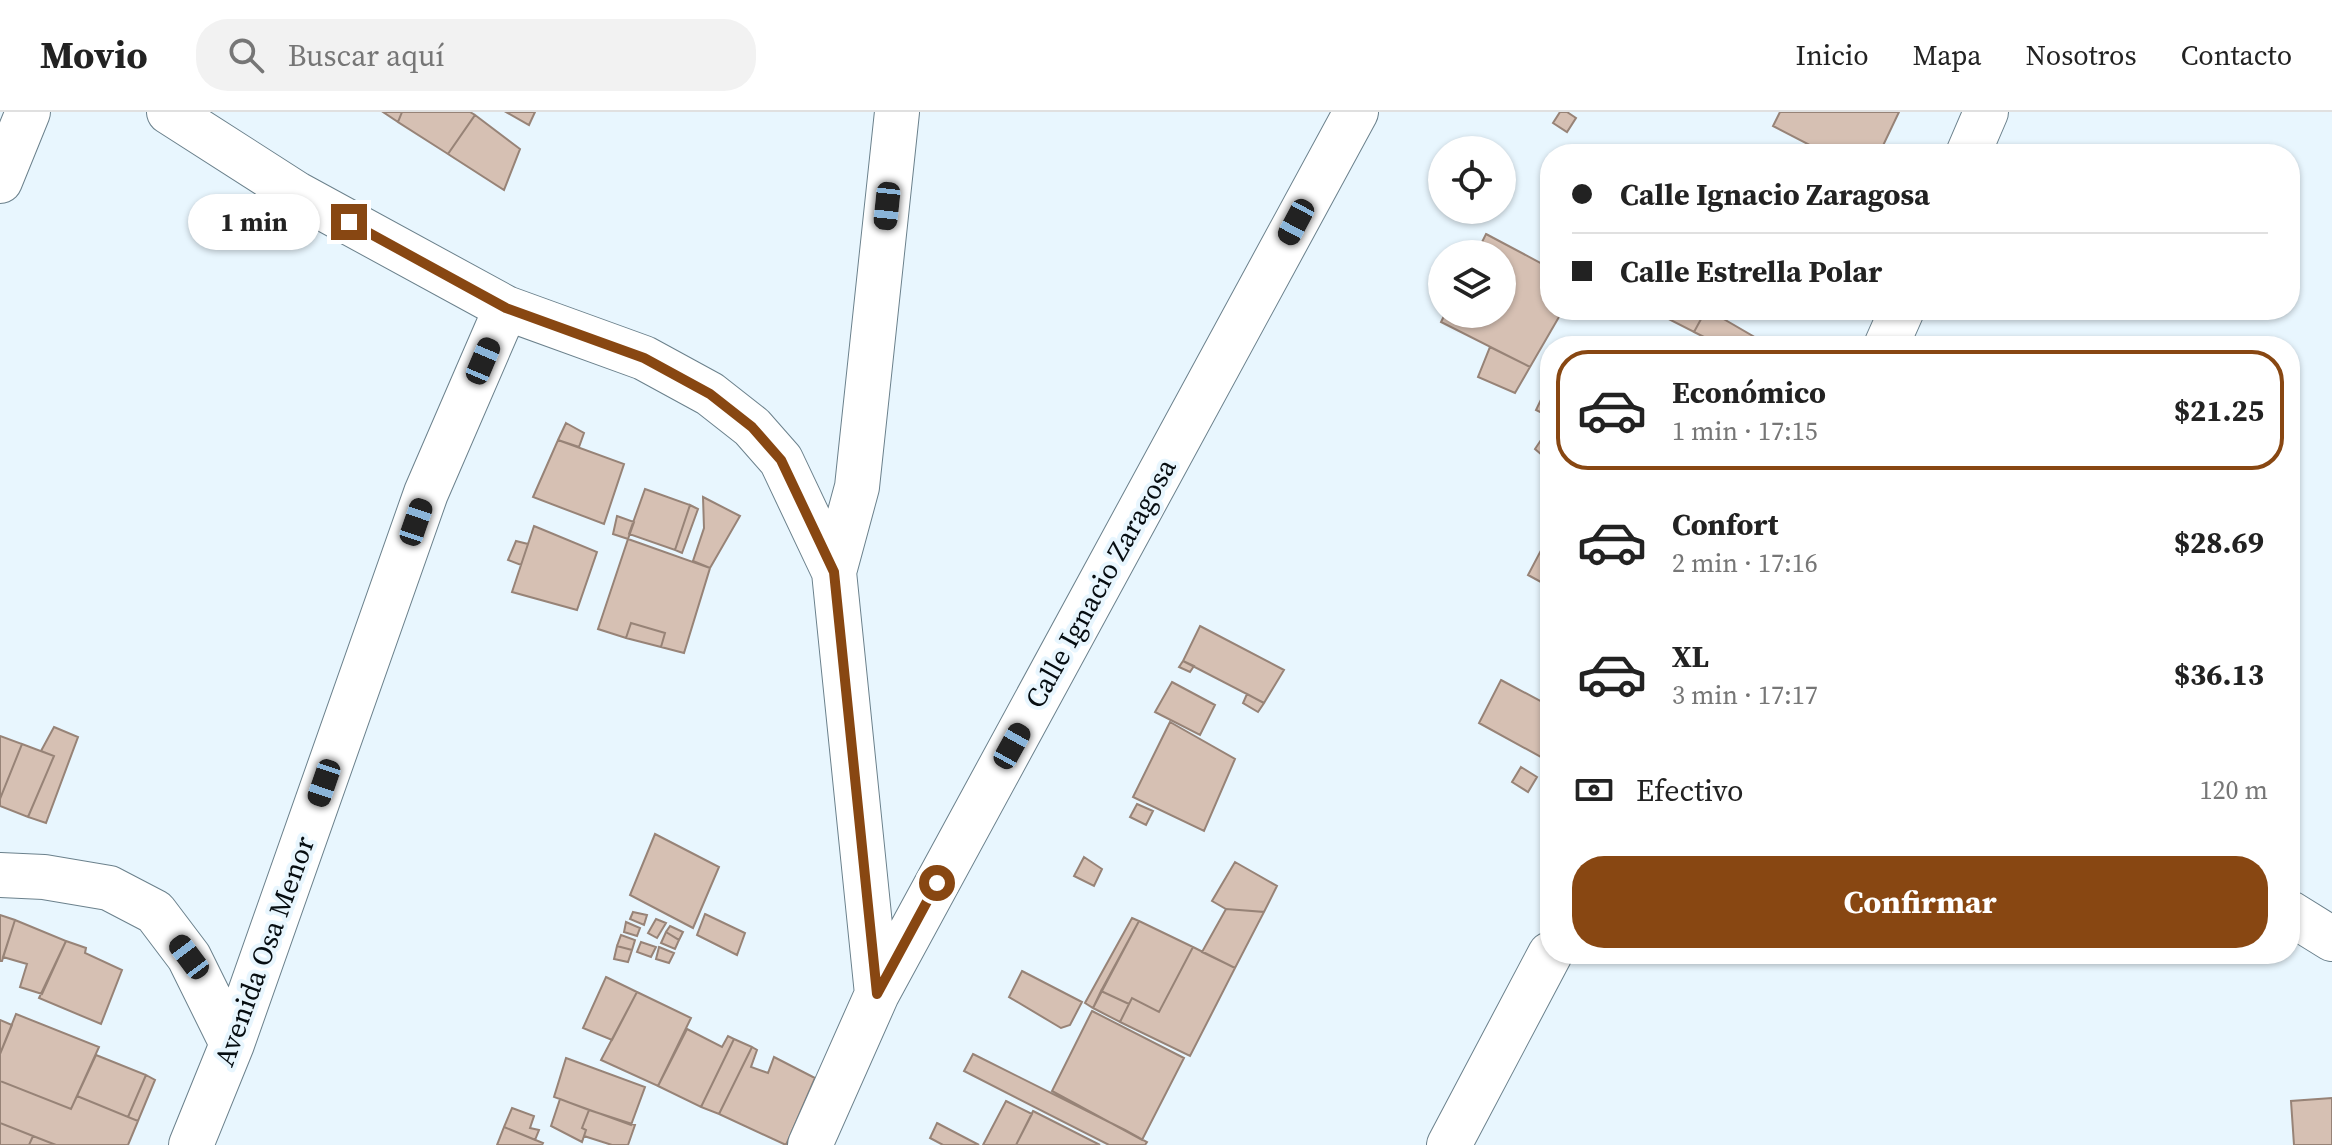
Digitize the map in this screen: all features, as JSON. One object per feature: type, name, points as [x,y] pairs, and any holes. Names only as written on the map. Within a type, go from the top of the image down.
[{"type":"street","points":[[0,181],[28,112]]},
{"type":"street","points":[[169,112],[297,194],[506,308],[644,358],[710,394],[752,427],[781,460],[834,572],[877,994]]},
{"type":"street","points":[[834,572],[857,487],[897,112]]},
{"type":"street","name":"Calle Ignacio Zaragosa","points":[[810,1145],[877,994],[1356,112]]},
{"type":"street","points":[[1972,144],[1986,112]]},
{"type":"street","name":"Avenida Osa Menor","points":[[191,1145],[232,1044],[426,493],[506,308]]},
{"type":"street","points":[[0,875],[44,877],[109,888],[155,912],[189,957],[232,1044]]},
{"type":"street","points":[[2300,919],[2332,939]]},
{"type":"street","points":[[1449,1145],[1545,964]]},
{"type":"building","points":[[383,112],[402,112],[398,122]]},
{"type":"building","points":[[402,112],[470,112],[475,115],[448,154],[398,122]]},
{"type":"building","points":[[506,112],[535,112],[529,125]]},
{"type":"building","points":[[1560,112],[1567,112],[1576,118],[1567,132],[1553,123]]},
{"type":"building","points":[[1780,112],[1899,112],[1884,144],[1808,144],[1773,126]]},
{"type":"building","points":[[475,115],[520,149],[504,190],[448,154]]},
{"type":"building","points":[[1486,234],[1497,240],[1483,240]]},
{"type":"building","points":[[1516,250],[1540,263],[1540,320],[1557,320],[1548,336],[1540,336],[1540,350],[1530,367],[1453,328],[1516,328]]},
{"type":"building","points":[[1671,320],[1701,320],[1694,332]]},
{"type":"building","points":[[1701,320],[1725,320],[1753,336],[1702,336],[1694,332]]},
{"type":"building","points":[[1490,347],[1530,367],[1515,393],[1478,377]]},
{"type":"building","points":[[566,423],[584,433],[579,447],[558,440]]},
{"type":"building","points":[[558,440],[624,464],[604,524],[533,497]]},
{"type":"building","points":[[645,489],[690,505],[675,550],[629,534]]},
{"type":"building","points":[[703,497],[740,516],[710,568],[693,561],[704,528]]},
{"type":"building","points":[[690,505],[698,509],[682,553],[675,550]]},
{"type":"building","points":[[617,516],[634,522],[628,539],[613,534]]},
{"type":"building","points":[[534,526],[597,552],[577,610],[512,592]]},
{"type":"building","points":[[628,539],[710,568],[684,653],[661,647],[665,633],[631,623],[626,638],[598,629]]},
{"type":"building","points":[[516,541],[528,544],[521,565],[508,560]]},
{"type":"building","points":[[1540,552],[1540,582],[1528,575]]},
{"type":"building","points":[[631,623],[665,633],[661,647],[626,638]]},
{"type":"building","points":[[1200,626],[1284,670],[1264,703],[1183,661]]},
{"type":"building","points":[[1183,661],[1194,666],[1190,672],[1179,667]]},
{"type":"building","points":[[1501,680],[1540,701],[1540,757],[1479,723]]},
{"type":"building","points":[[1172,682],[1215,705],[1200,735],[1155,712]]},
{"type":"building","points":[[1247,694],[1264,703],[1258,712],[1243,703]]},
{"type":"building","points":[[1170,722],[1235,759],[1204,831],[1133,797]]},
{"type":"building","points":[[54,727],[78,737],[46,823],[28,817],[54,756],[41,751]]},
{"type":"building","points":[[0,736],[22,744],[0,799]]},
{"type":"building","points":[[22,744],[54,756],[28,817],[0,806]]},
{"type":"building","points":[[1521,767],[1537,777],[1528,792],[1512,782]]},
{"type":"building","points":[[1137,804],[1153,811],[1146,825],[1130,817]]},
{"type":"building","points":[[655,834],[719,867],[693,928],[630,895]]},
{"type":"building","points":[[1084,857],[1102,869],[1094,886],[1074,876]]},
{"type":"building","points":[[1235,862],[1277,886],[1264,912],[1226,909],[1212,901]]},
{"type":"building","points":[[1226,909],[1264,912],[1235,968],[1202,952]]},
{"type":"building","points":[[633,912],[647,915],[644,925],[630,919]]},
{"type":"building","points":[[705,914],[745,933],[737,955],[697,935]]},
{"type":"building","points":[[0,915],[15,920],[2,961],[0,961]]},
{"type":"building","points":[[1132,918],[1139,921],[1093,1008],[1085,1003]]},
{"type":"building","points":[[656,919],[666,923],[657,938],[648,933]]},
{"type":"building","points":[[15,920],[66,941],[42,994],[20,987],[27,964],[3,957]]},
{"type":"building","points":[[1139,921],[1193,947],[1159,1012],[1132,998],[1129,1004],[1101,991]]},
{"type":"building","points":[[626,922],[640,928],[637,936],[624,932]]},
{"type":"building","points":[[670,926],[683,932],[679,940],[666,932]]},
{"type":"building","points":[[666,932],[679,940],[675,949],[661,943]]},
{"type":"building","points":[[621,935],[635,940],[632,950],[617,946]]},
{"type":"building","points":[[66,941],[86,948],[85,953],[122,970],[101,1024],[39,998]]},
{"type":"building","points":[[641,942],[656,947],[651,957],[637,952]]},
{"type":"building","points":[[617,946],[632,950],[628,962],[614,959]]},
{"type":"building","points":[[659,947],[674,953],[669,963],[656,959]]},
{"type":"building","points":[[1193,947],[1235,968],[1190,1056],[1120,1022],[1132,998],[1159,1012]]},
{"type":"building","points":[[1022,971],[1082,1002],[1070,1025],[1061,1028],[1009,997]]},
{"type":"building","points":[[606,977],[637,992],[612,1040],[583,1028]]},
{"type":"building","points":[[1101,991],[1129,1004],[1120,1022],[1093,1008]]},
{"type":"building","points":[[637,992],[691,1018],[658,1086],[601,1060]]},
{"type":"building","points":[[1092,1011],[1184,1058],[1142,1140],[1052,1091]]},
{"type":"building","points":[[16,1014],[99,1047],[71,1109],[0,1081],[0,1054]]},
{"type":"building","points":[[0,1020],[12,1025],[0,1054]]},
{"type":"building","points":[[687,1029],[722,1047],[728,1036],[734,1039],[701,1107],[658,1086]]},
{"type":"building","points":[[734,1039],[752,1047],[719,1114],[701,1107]]},
{"type":"building","points":[[752,1047],[757,1050],[751,1067],[768,1073],[774,1057],[815,1078],[786,1145],[719,1114]]},
{"type":"building","points":[[973,1054],[1147,1142],[1145,1145],[1109,1145],[964,1071]]},
{"type":"building","points":[[96,1055],[146,1075],[128,1117],[77,1096]]},
{"type":"building","points":[[566,1058],[645,1087],[631,1125],[554,1097]]},
{"type":"building","points":[[146,1075],[155,1080],[138,1121],[128,1117]]},
{"type":"building","points":[[0,1081],[71,1109],[77,1096],[138,1121],[128,1145],[56,1145],[0,1123]]},
{"type":"building","points":[[2332,1098],[2332,1145],[2294,1145],[2291,1101]]},
{"type":"building","points":[[560,1099],[589,1110],[582,1128],[586,1130],[582,1142],[551,1126]]},
{"type":"building","points":[[1006,1101],[1032,1114],[1016,1145],[983,1145]]},
{"type":"building","points":[[512,1108],[534,1116],[530,1128],[539,1130],[535,1140],[504,1127]]},
{"type":"building","points":[[589,1110],[635,1125],[628,1145],[612,1145],[584,1136],[586,1130],[582,1128]]},
{"type":"building","points":[[1033,1111],[1100,1145],[1016,1145]]},
{"type":"building","points":[[0,1123],[33,1136],[29,1145],[0,1145]]},
{"type":"building","points":[[937,1123],[979,1145],[943,1145],[930,1138]]},
{"type":"building","points":[[504,1127],[543,1143],[497,1145]]},
{"type":"building","points":[[33,1136],[56,1145],[29,1145]]},
{"type":"route","points":[[349,222],[506,308],[644,358],[710,394],[752,427],[781,460],[834,572],[877,994],[937,883]]}]
